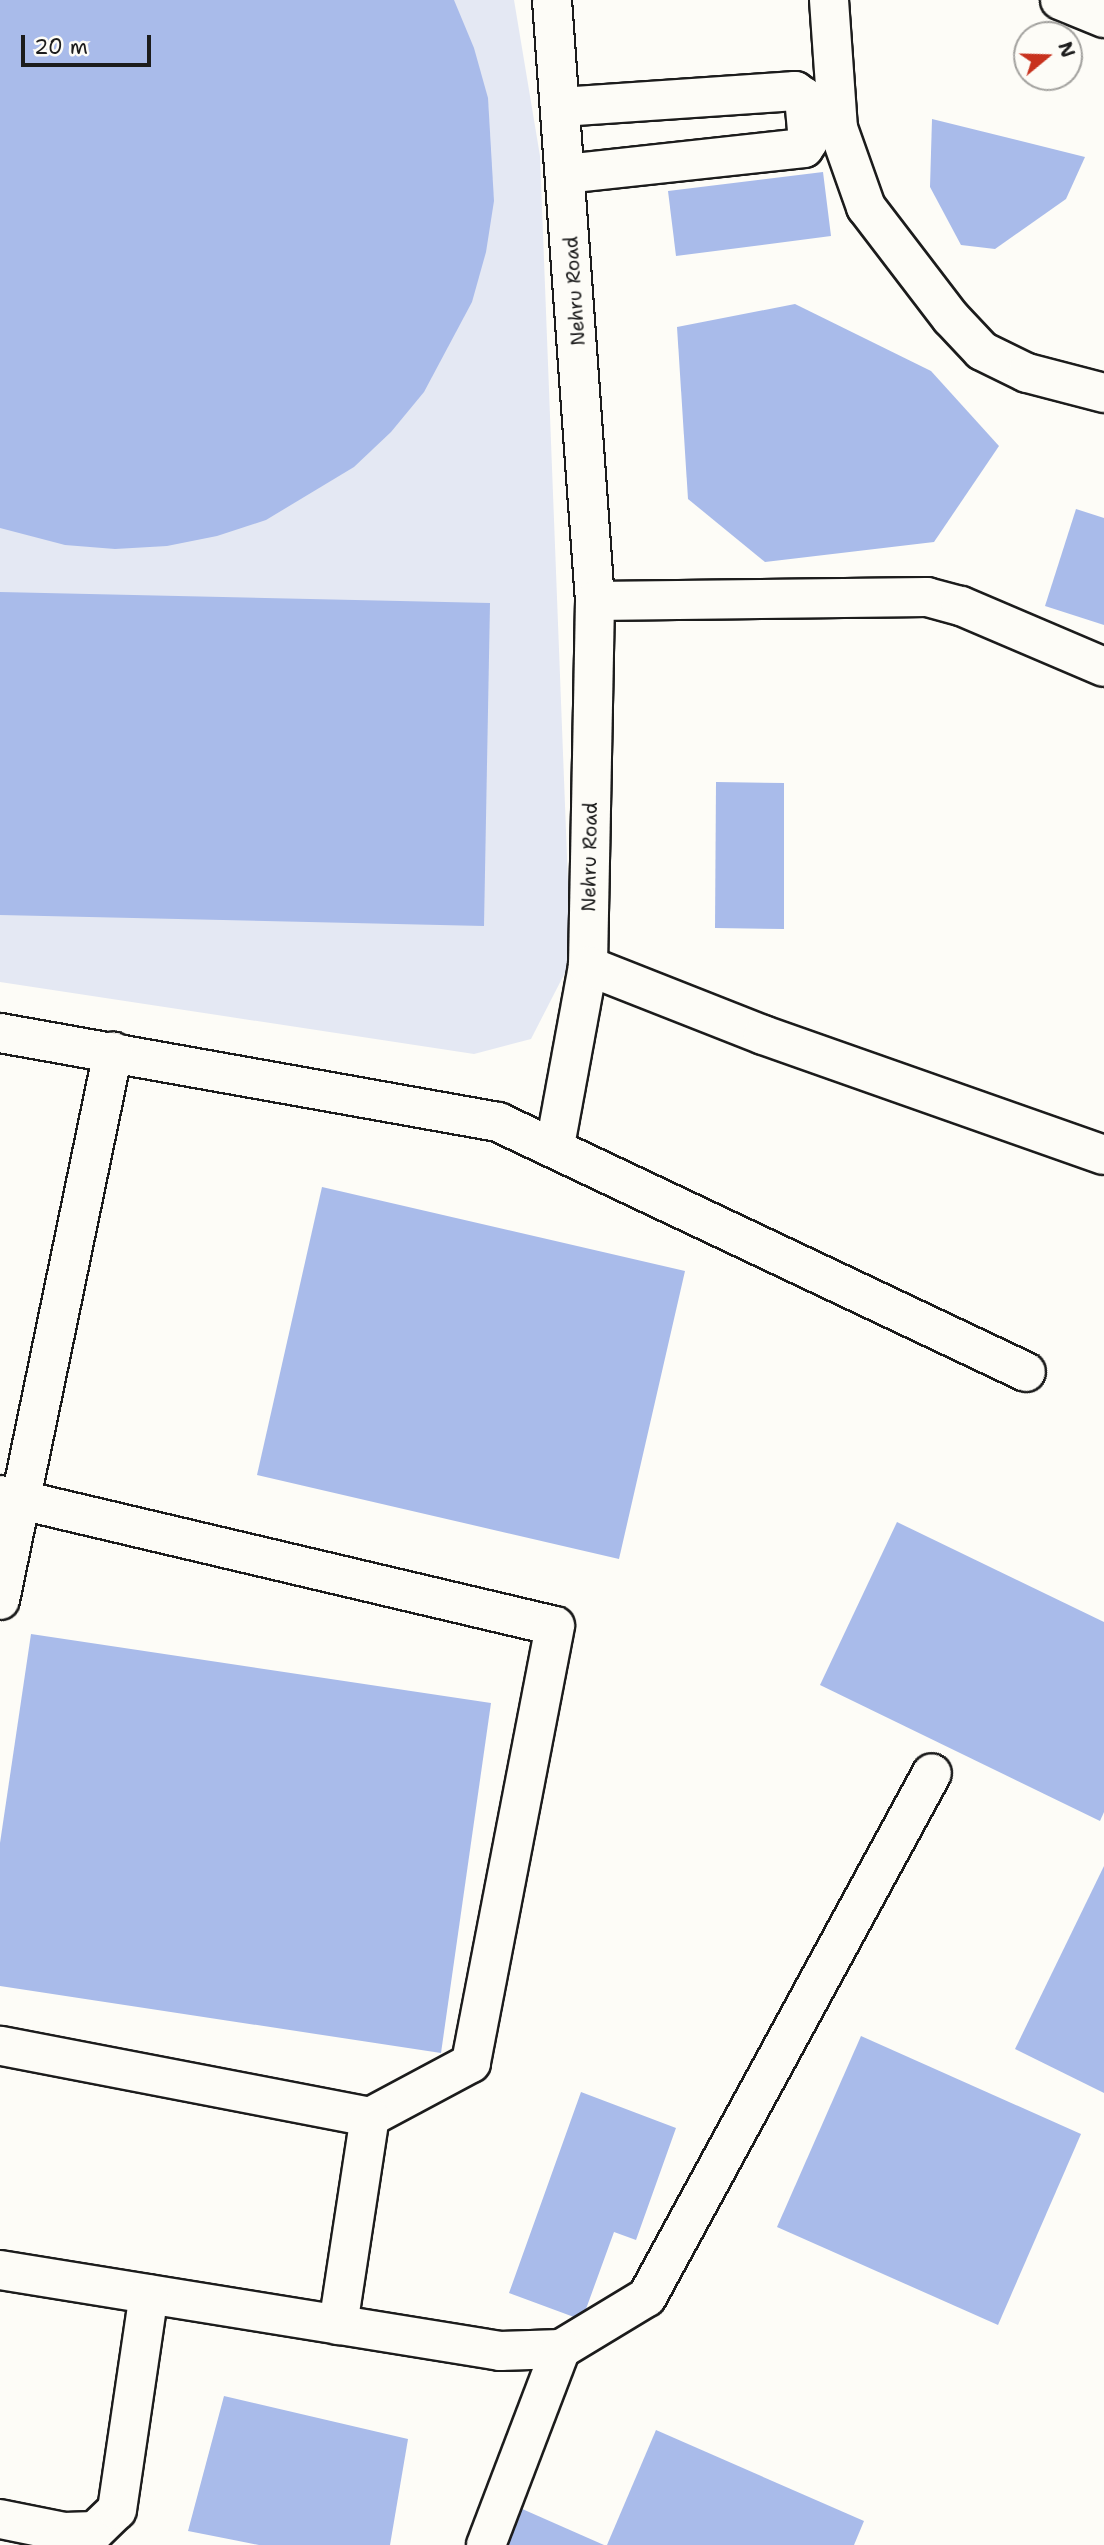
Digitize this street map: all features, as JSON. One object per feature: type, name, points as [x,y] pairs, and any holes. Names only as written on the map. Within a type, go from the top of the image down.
[{"type":"street","name":"Nehru Road","points":[[552,0],[595,601],[588,966],[555,1146]]},
{"type":"street","points":[[829,0],[838,128],[866,207],[951,318],[982,351],[1027,373],[1104,393]]},
{"type":"street","points":[[1060,0],[1104,18]]},
{"type":"street","points":[[561,107],[795,91],[804,97],[808,142],[804,148],[566,174]]},
{"type":"street","points":[[595,601],[927,597],[961,607],[1104,667]]},
{"type":"street","points":[[588,966],[763,1035],[1104,1155]]},
{"type":"street","points":[[0,1033],[498,1122],[555,1146],[1026,1372]]},
{"type":"street","points":[[0,1600],[10,1497],[113,1052]]},
{"type":"street","points":[[0,2046],[370,2118],[471,2063],[555,1626],[10,1497]]},
{"type":"street","points":[[0,2270],[500,2351],[561,2349],[647,2297],[932,1773]]},
{"type":"street","points":[[338,2325],[370,2118]]},
{"type":"street","points":[[0,2519],[64,2532],[95,2531],[117,2510],[149,2294]]},
{"type":"street","points":[[486,2545],[561,2349]]},
{"type":"shaded area","points":[[0,0],[514,0],[540,156],[571,961],[531,1039],[474,1054],[0,982]]},
{"type":"building","points":[[0,0],[454,0],[474,48],[488,98],[494,201],[486,252],[472,302],[424,392],[391,432],[354,467],[266,520],[217,536],[167,546],[115,549],[65,545],[0,528]]},
{"type":"building","points":[[932,119],[1085,157],[1066,199],[995,249],[961,245],[930,187]]},
{"type":"building","points":[[823,172],[831,236],[676,256],[668,191]]},
{"type":"building","points":[[795,304],[931,371],[999,446],[934,542],[765,562],[688,499],[677,327]]},
{"type":"building","points":[[1076,509],[1104,518],[1104,625],[1045,606]]},
{"type":"building","points":[[0,592],[490,603],[484,926],[0,915]]},
{"type":"building","points":[[716,782],[784,783],[784,929],[715,928]]},
{"type":"building","points":[[322,1187],[685,1271],[619,1559],[257,1475]]},
{"type":"building","points":[[897,1522],[1104,1622],[1104,1812],[1100,1821],[820,1685]]},
{"type":"building","points":[[31,1634],[491,1703],[441,2053],[0,1986],[0,1843]]},
{"type":"building","points":[[1104,1866],[1104,2093],[1015,2049]]},
{"type":"building","points":[[861,2036],[1081,2134],[998,2325],[777,2227]]},
{"type":"building","points":[[581,2092],[676,2128],[636,2240],[614,2232],[582,2320],[509,2293]]},
{"type":"building","points":[[224,2396],[408,2439],[390,2545],[259,2545],[188,2531]]},
{"type":"building","points":[[656,2430],[864,2521],[854,2545],[607,2545]]},
{"type":"building","points":[[520,2508],[604,2545],[504,2545]]}]
